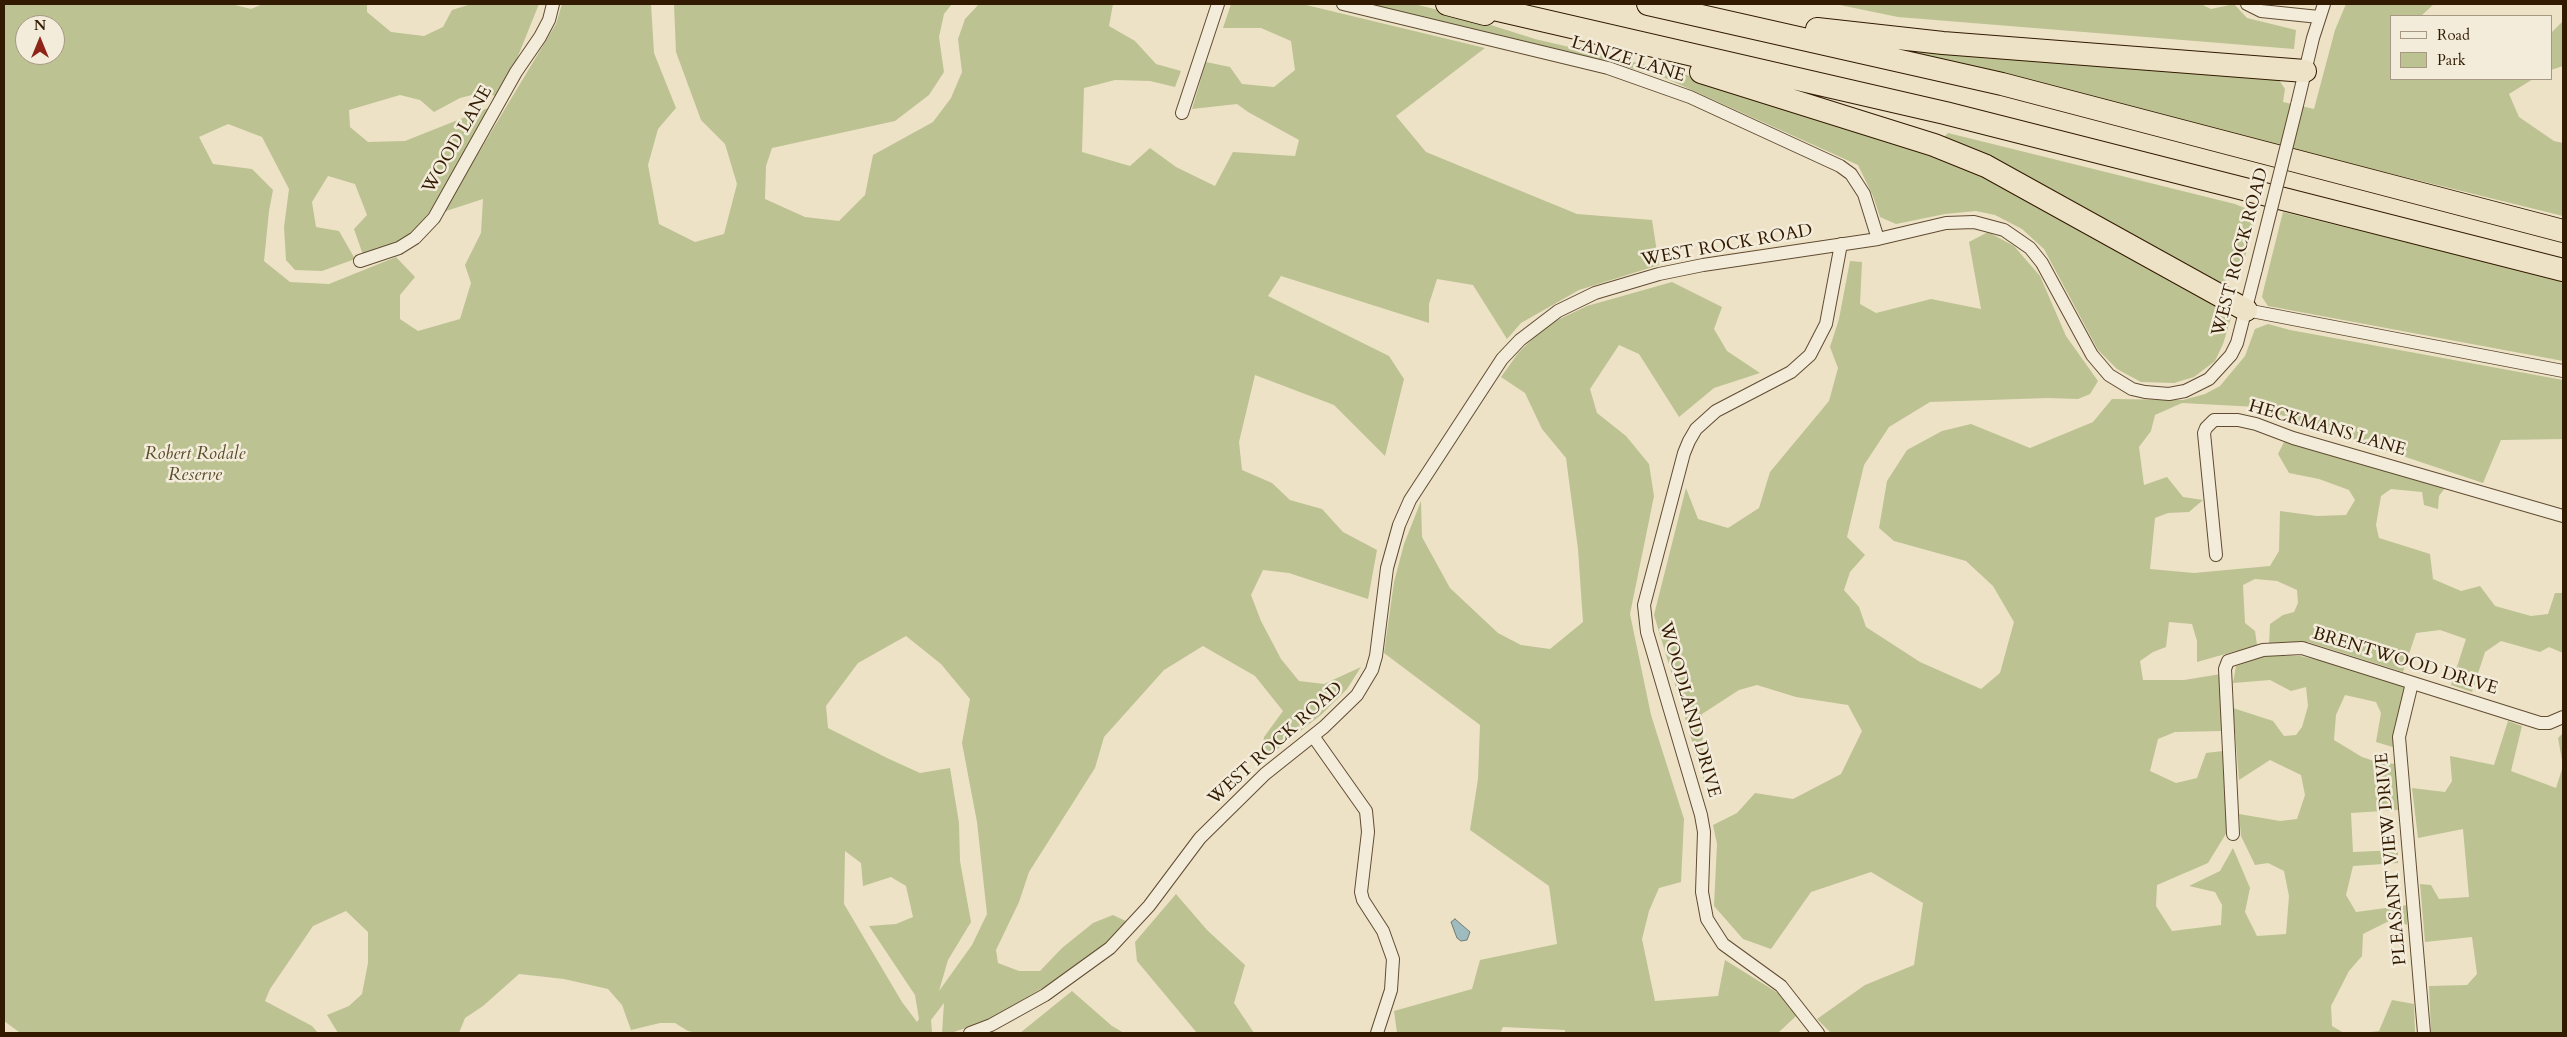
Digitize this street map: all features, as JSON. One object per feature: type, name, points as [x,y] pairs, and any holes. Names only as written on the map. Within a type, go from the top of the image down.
[{"type":"highway","points":[[1447,4],[1736,81],[1968,158],[2028,187],[2246,310]]},
{"type":"highway","points":[[1472,4],[1945,113],[2563,270]]},
{"type":"highway","points":[[1648,4],[2002,84],[2563,231]]},
{"type":"highway","points":[[1676,4],[1761,20],[1882,37],[2305,71]]},
{"type":"street","name":"WOOD LANE","points":[[360,261],[399,248],[415,238],[434,218],[516,72],[540,37],[549,20],[553,4]]},
{"type":"street","points":[[1182,113],[1218,4]]},
{"type":"street","name":"LANZE LANE","points":[[1343,4],[1608,68],[1690,98],[1840,166],[1850,174],[1864,194],[1878,239]]},
{"type":"street","points":[[2247,4],[2261,11],[2319,17]]},
{"type":"street","name":"WEST ROCK ROAD","points":[[970,1033],[992,1025],[1045,995],[1110,948],[1149,906],[1200,838],[1265,774],[1313,736],[1357,695],[1372,670],[1376,656],[1387,568],[1399,525],[1410,500],[1490,375],[1520,340],[1541,322],[1576,301],[1638,280],[1703,265],[1878,239],[1962,222],[1990,225],[2004,230],[2030,248],[2042,263],[2098,364],[2120,383],[2145,392],[2169,394],[2185,391],[2209,379],[2231,355],[2246,310],[2305,71],[2324,4]]},
{"type":"street","name":"WOODLAND DRIVE","points":[[1818,1033],[1781,986],[1723,944],[1707,919],[1702,892],[1704,841],[1701,815],[1647,632],[1644,605],[1684,453],[1689,441],[1696,429],[1716,412],[1792,372],[1810,355],[1826,324],[1841,244]]},
{"type":"street","points":[[2246,310],[2563,371]]},
{"type":"street","name":"HECKMANS LANE","points":[[2216,555],[2204,433],[2214,420],[2238,420],[2256,424],[2293,438],[2563,516]]},
{"type":"street","name":"BRENTWOOD DRIVE","points":[[2233,834],[2225,669],[2228,661],[2263,650],[2302,648],[2540,723],[2549,723],[2563,716]]},
{"type":"street","name":"PLEASANT VIEW DRIVE","points":[[2412,682],[2399,737],[2424,1033]]},
{"type":"street","points":[[1313,736],[1362,802],[1367,817],[1368,832],[1361,892],[1363,900],[1383,931],[1392,959],[1391,990],[1377,1033]]},
{"type":"green space","name":"Robert Rodale Reserve","points":[[4,4],[231,4],[251,9],[263,4],[367,4],[367,12],[391,32],[424,36],[443,27],[452,10],[471,4],[539,4],[514,66],[498,97],[484,92],[460,98],[434,112],[420,100],[400,95],[349,110],[350,127],[368,142],[405,141],[493,106],[422,224],[399,242],[363,255],[354,229],[367,215],[355,184],[328,176],[312,202],[316,227],[339,231],[355,259],[322,271],[295,270],[286,260],[284,227],[289,189],[262,137],[228,124],[199,137],[213,164],[252,169],[273,190],[264,261],[290,282],[329,284],[396,257],[415,277],[400,295],[400,319],[418,331],[460,319],[471,283],[465,265],[481,233],[483,199],[443,212],[556,24],[562,4],[651,4],[654,53],[676,108],[658,129],[648,165],[659,224],[695,242],[724,234],[737,184],[725,144],[701,120],[676,52],[674,4],[952,4],[944,14],[939,37],[944,72],[929,95],[895,121],[772,148],[766,166],[765,199],[805,217],[839,221],[865,195],[873,155],[933,122],[951,98],[962,72],[958,39],[965,19],[979,4],[1113,4],[1109,26],[1135,41],[1156,64],[1181,71],[1175,87],[1150,81],[1115,80],[1084,88],[1082,152],[1130,166],[1150,148],[1176,167],[1215,186],[1233,152],[1295,156],[1299,140],[1237,104],[1192,109],[1206,62],[1230,67],[1242,84],[1274,87],[1295,70],[1291,41],[1261,28],[1223,28],[1231,4],[1302,4],[1485,48],[1396,116],[1426,152],[1577,214],[1652,220],[1659,265],[1579,290],[1521,323],[1507,339],[1473,285],[1437,279],[1429,304],[1429,323],[1281,276],[1268,296],[1389,356],[1404,379],[1385,456],[1334,405],[1255,375],[1239,442],[1242,470],[1272,483],[1290,500],[1322,509],[1343,532],[1377,550],[1368,599],[1289,573],[1263,570],[1251,595],[1261,621],[1281,659],[1299,681],[1324,684],[1361,667],[1347,689],[1322,714],[1261,762],[1264,737],[1283,711],[1255,676],[1203,646],[1164,670],[1104,737],[1095,768],[1029,872],[1019,902],[996,950],[998,963],[1019,971],[1040,971],[1062,948],[1093,923],[1113,915],[1128,922],[1112,942],[1046,986],[986,1021],[951,1033],[942,1033],[944,1003],[931,1020],[932,1032],[927,1033],[697,1033],[688,1031],[675,1023],[660,1023],[631,1030],[622,1005],[608,989],[564,979],[519,974],[483,1006],[465,1018],[459,1033],[338,1033],[327,1015],[349,1006],[362,994],[368,963],[368,932],[346,911],[313,926],[270,989],[265,1001],[312,1026],[318,1033],[19,1032],[4,1021]],"holes":[[[906,636],[941,664],[970,699],[962,743],[977,822],[987,914],[972,945],[939,991],[948,960],[971,922],[960,861],[959,823],[950,768],[920,773],[828,728],[826,706],[858,663]],[[845,851],[861,863],[863,886],[891,877],[906,886],[913,917],[896,924],[869,926],[915,995],[919,1019],[917,1022],[902,1002],[844,904]]]},
{"type":"green space","points":[[1368,4],[1414,4],[1459,15],[1535,39],[1676,72],[1766,98],[1961,162],[2219,303],[2231,318],[2223,344],[2215,361],[2194,377],[2174,383],[2141,382],[2117,369],[2098,350],[2044,249],[2022,229],[1995,215],[1976,211],[1945,214],[1896,224],[1880,217],[1873,196],[1858,165],[1665,78]]},
{"type":"green space","points":[[1835,4],[2201,4],[2211,9],[2234,4],[2247,18],[2296,30],[2294,49],[1898,17]]},
{"type":"green space","points":[[2346,4],[2434,4],[2422,15],[2390,15],[2390,80],[2531,80],[2509,94],[2519,117],[2554,141],[2563,143],[2563,216],[1853,41],[2277,77],[2285,89],[2283,102],[2314,109],[2335,30]]},
{"type":"green space","points":[[2563,21],[2563,66],[2552,70],[2552,32]]},
{"type":"green space","points":[[1948,133],[2235,204],[2257,213],[2241,271],[2223,282],[2215,282],[1942,139]]},
{"type":"green space","points":[[2283,212],[2563,281],[2563,361],[2268,306],[2262,297]]},
{"type":"green space","points":[[1988,232],[2014,246],[2040,276],[2066,336],[2098,381],[2090,394],[2078,399],[2048,398],[1930,402],[1889,427],[1864,465],[1847,537],[1865,555],[1850,572],[1844,590],[1859,607],[1866,627],[1920,662],[1981,689],[2000,673],[2014,622],[1993,586],[1966,561],[1894,541],[1879,528],[1887,481],[1907,450],[1942,431],[1971,424],[2030,448],[2093,422],[2112,399],[2183,400],[2205,394],[2220,386],[2245,356],[2255,329],[2268,324],[2290,330],[2563,380],[2563,439],[2501,440],[2483,483],[2257,407],[2182,403],[2155,415],[2151,431],[2139,447],[2144,485],[2167,477],[2183,497],[2203,500],[2189,512],[2168,513],[2155,518],[2150,569],[2194,573],[2270,566],[2279,551],[2280,511],[2317,516],[2346,515],[2355,500],[2349,490],[2319,479],[2289,473],[2278,454],[2284,442],[2445,488],[2439,496],[2438,509],[2424,505],[2422,492],[2391,489],[2381,496],[2376,525],[2379,538],[2430,554],[2433,579],[2461,591],[2480,586],[2495,606],[2531,616],[2548,614],[2555,593],[2563,593],[2563,653],[2549,647],[2540,652],[2501,641],[2485,652],[2472,692],[2451,685],[2466,639],[2440,630],[2416,633],[2403,672],[2308,642],[2269,645],[2270,624],[2283,615],[2294,612],[2298,603],[2297,590],[2277,581],[2255,579],[2243,585],[2245,623],[2255,631],[2257,645],[2197,662],[2197,641],[2192,624],[2169,622],[2166,647],[2153,652],[2140,661],[2143,680],[2184,680],[2221,674],[2221,731],[2175,732],[2158,739],[2150,771],[2176,783],[2197,778],[2206,753],[2223,751],[2227,832],[2208,863],[2157,885],[2156,906],[2172,931],[2221,925],[2222,905],[2215,892],[2189,886],[2220,871],[2233,848],[2250,888],[2245,912],[2257,936],[2286,934],[2289,896],[2284,871],[2268,863],[2255,865],[2241,836],[2239,814],[2280,821],[2297,819],[2305,795],[2301,775],[2270,760],[2239,780],[2233,708],[2273,721],[2284,736],[2296,735],[2302,727],[2308,706],[2306,687],[2291,691],[2270,680],[2233,683],[2236,666],[2265,656],[2300,656],[2323,661],[2406,687],[2394,728],[2396,748],[2376,742],[2381,713],[2376,702],[2345,695],[2336,715],[2334,740],[2362,757],[2377,762],[2396,764],[2398,810],[2351,813],[2353,852],[2398,850],[2398,863],[2353,866],[2346,895],[2356,912],[2408,905],[2407,925],[2393,919],[2363,934],[2362,956],[2349,971],[2331,1006],[2332,1026],[2344,1033],[1831,1033],[1817,1019],[1865,985],[1914,965],[1923,903],[1871,872],[1811,892],[1771,949],[1743,939],[1714,906],[1717,844],[1713,825],[1737,813],[1755,793],[1793,799],[1841,774],[1862,731],[1848,705],[1796,697],[1757,685],[1739,690],[1702,714],[1704,781],[1654,615],[1686,488],[1698,519],[1728,528],[1759,508],[1770,472],[1829,401],[1838,368],[1830,347],[1839,319],[1850,261],[1862,262],[1860,304],[1876,313],[1931,299],[1981,309],[1969,242]]},
{"type":"green space","points":[[1672,282],[1722,307],[1714,329],[1727,351],[1760,373],[1714,388],[1679,417],[1639,354],[1619,345],[1590,389],[1597,413],[1626,436],[1649,464],[1654,496],[1630,614],[1651,715],[1684,819],[1681,882],[1659,888],[1649,911],[1642,939],[1655,1001],[1718,996],[1725,960],[1778,993],[1796,1016],[1778,1033],[1565,1033],[1565,1030],[1503,1027],[1500,1033],[1397,1033],[1394,1011],[1472,989],[1480,960],[1557,944],[1549,886],[1470,830],[1478,779],[1480,725],[1384,653],[1394,582],[1404,544],[1421,501],[1422,537],[1450,588],[1498,633],[1521,645],[1550,649],[1583,622],[1578,549],[1566,458],[1542,429],[1525,393],[1501,377],[1519,352],[1547,325],[1587,306]]},
{"type":"green space","points":[[2508,721],[2522,726],[2511,771],[2556,788],[2563,766],[2563,1033],[2431,1033],[2429,986],[2467,985],[2477,974],[2472,937],[2425,942],[2420,884],[2431,885],[2439,899],[2469,897],[2463,829],[2418,838],[2412,788],[2445,792],[2452,781],[2450,756],[2494,765]]},
{"type":"green space","points":[[2563,733],[2563,766],[2558,738]]},
{"type":"green space","points":[[1176,894],[1207,930],[1245,965],[1234,1003],[1254,1033],[1197,1033],[1137,961],[1135,942]]},
{"type":"green space","points":[[1072,991],[1112,1026],[1124,1033],[1020,1033]]},
{"type":"green space","points":[[2392,1000],[2414,1004],[2415,1033],[2362,1033],[2379,1031]]},
{"type":"water","points":[[1455,919],[1470,932],[1467,940],[1461,941],[1457,938],[1451,922]]}]
